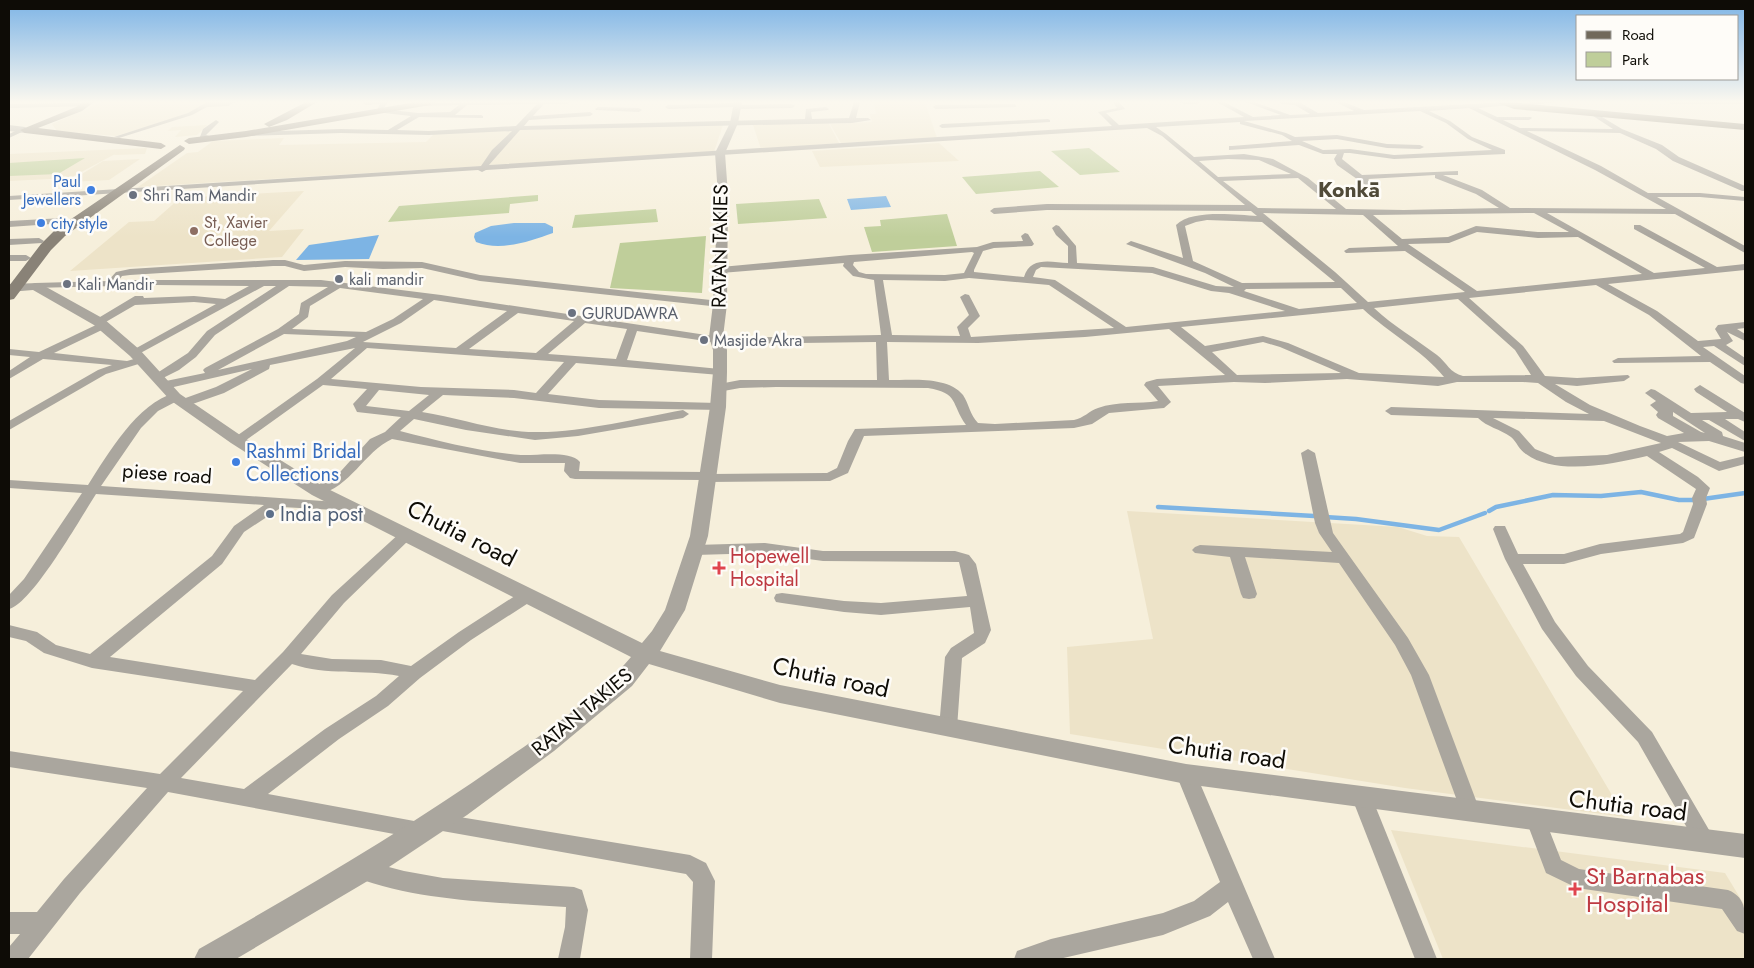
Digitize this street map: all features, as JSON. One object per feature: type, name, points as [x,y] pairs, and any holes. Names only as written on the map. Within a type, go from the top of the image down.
[{"type":"main road","points":[[14,285],[26,258],[39,241],[63,221],[108,193],[173,147]]},
{"type":"main road","points":[[14,285],[53,240],[108,193]]},
{"type":"street","points":[[483,169],[500,147]]},
{"type":"street","name":"RATAN TAKIES","points":[[209,959],[361,870],[428,826],[582,716],[624,680],[660,636],[675,610],[699,536],[718,406],[720,350],[717,339],[720,304],[723,195],[720,154],[723,147]]},
{"type":"street","points":[[9,198],[829,147]]},
{"type":"street","points":[[1180,147],[1335,277],[1364,306],[1398,334],[1435,359],[1446,373],[1455,379]]},
{"type":"street","points":[[1232,148],[1244,147]]},
{"type":"street","points":[[1310,147],[1315,150],[1394,157],[1502,152],[1491,147]]},
{"type":"street","points":[[1555,147],[1598,168],[1745,250]]},
{"type":"street","points":[[1659,147],[1676,159],[1745,189]]},
{"type":"street","points":[[1342,151],[1338,159],[1340,163],[1377,189]]},
{"type":"street","points":[[1195,159],[1259,158],[1270,161],[1327,195],[1343,211]]},
{"type":"street","points":[[1359,177],[1395,177],[1428,172],[1455,173]]},
{"type":"street","points":[[1428,172],[1479,192],[1509,211]]},
{"type":"street","points":[[1216,179],[1298,176]]},
{"type":"street","points":[[1645,195],[1700,195],[1745,199]]},
{"type":"street","points":[[994,211],[1047,207],[1365,212],[1536,210],[1675,212]]},
{"type":"street","points":[[1536,210],[1576,235],[1652,276]]},
{"type":"street","points":[[1365,212],[1402,245],[1474,294]]},
{"type":"street","points":[[1189,265],[1180,225],[1184,222],[1195,219],[1264,219]]},
{"type":"street","points":[[9,224],[63,221]]},
{"type":"street","points":[[1056,228],[1059,234],[1067,239],[1074,250],[1072,266]]},
{"type":"street","points":[[1637,228],[1715,270]]},
{"type":"street","points":[[1349,251],[1449,240],[1476,229],[1538,235],[1576,235]]},
{"type":"street","points":[[721,270],[948,250],[978,250],[993,245],[1029,244],[1026,236]]},
{"type":"street","points":[[9,242],[39,241]]},
{"type":"street","points":[[1131,244],[1223,276],[1242,286],[1344,285]]},
{"type":"street","points":[[969,275],[969,270],[978,254],[978,250]]},
{"type":"street","points":[[9,258],[26,258]]},
{"type":"street","points":[[850,258],[848,266],[856,274],[878,277],[945,278],[969,275],[1052,282],[1124,330]]},
{"type":"street","points":[[110,284],[118,274],[130,272],[273,263],[304,268],[345,264],[418,265],[480,278],[720,304]]},
{"type":"street","points":[[1028,280],[1031,269],[1036,265],[1072,266],[1153,270],[1208,288],[1230,290],[1239,289],[1242,286]]},
{"type":"street","points":[[14,285],[288,282],[338,285],[432,297],[717,339],[884,338],[967,340],[1124,330],[1745,267]]},
{"type":"street","points":[[878,277],[884,338],[883,383]]},
{"type":"street","points":[[1258,279],[1335,277]]},
{"type":"street","points":[[9,376],[43,354],[101,324],[133,302],[169,282]]},
{"type":"street","points":[[9,426],[102,372],[134,359],[262,282]]},
{"type":"street","points":[[170,390],[176,368],[192,355],[211,332],[288,282]]},
{"type":"street","points":[[1598,282],[1653,313],[1695,344],[1728,341],[1720,329],[1725,326],[1745,325]]},
{"type":"street","name":"Chutia road","points":[[14,285],[101,324],[116,335],[134,359],[170,390],[237,440],[318,491],[646,655],[780,694],[1186,774],[1745,846]]},
{"type":"street","points":[[9,604],[30,583],[93,489],[146,415],[170,390],[196,378],[282,331],[304,315],[305,305],[338,285]]},
{"type":"street","points":[[1230,290],[1302,312]]},
{"type":"street","points":[[1459,295],[1520,349],[1531,368],[1541,379],[1579,404],[1676,445],[1719,467],[1745,460]]},
{"type":"street","points":[[196,378],[365,340],[398,321],[432,297]]},
{"type":"street","points":[[965,297],[975,316],[962,327],[967,340]]},
{"type":"street","points":[[133,302],[194,299],[228,302]]},
{"type":"street","points":[[457,352],[515,310]]},
{"type":"street","points":[[1233,319],[1263,339],[1284,345],[1360,376]]},
{"type":"street","points":[[538,357],[582,320]]},
{"type":"street","points":[[1171,325],[1234,378]]},
{"type":"street","points":[[1725,326],[1745,338]]},
{"type":"street","points":[[621,364],[627,341],[633,328]]},
{"type":"street","points":[[282,331],[311,333],[338,331],[365,340],[457,352],[573,359],[720,372]]},
{"type":"street","points":[[1203,350],[1263,339]]},
{"type":"street","points":[[237,440],[353,356],[365,340]]},
{"type":"street","points":[[1716,343],[1745,363]]},
{"type":"street","points":[[1695,344],[1692,346],[1745,381]]},
{"type":"street","points":[[9,352],[134,359]]},
{"type":"street","points":[[170,390],[220,390],[280,358]]},
{"type":"street","points":[[539,397],[573,359]]},
{"type":"street","points":[[1618,361],[1712,359]]},
{"type":"street","points":[[390,435],[400,435],[438,445],[520,459],[568,459],[573,462],[571,472],[575,475],[830,477],[843,470],[854,441],[860,432],[983,428],[1081,422],[1094,419],[1101,411],[1164,403],[1151,388],[1151,384],[1234,378],[1360,376],[1438,382],[1455,379],[1541,379],[1577,382],[1624,377]]},
{"type":"street","points":[[321,381],[440,392],[496,393],[599,404],[718,406]]},
{"type":"street","points":[[718,388],[748,383],[923,384],[946,388],[957,395],[970,422],[974,426],[983,428]]},
{"type":"street","points":[[376,387],[361,401],[358,407],[367,410],[412,414],[466,426],[511,431],[528,436],[608,428],[664,416],[690,413],[698,407]]},
{"type":"street","points":[[1700,389],[1741,417]]},
{"type":"street","points":[[318,491],[346,474],[375,442],[390,435],[412,414],[440,392]]},
{"type":"street","points":[[1696,435],[1662,415],[1668,414],[1651,397],[1722,438],[1745,448]]},
{"type":"street","points":[[1391,411],[1609,418]]},
{"type":"street","points":[[1480,414],[1490,423],[1518,436],[1527,448],[1534,453],[1554,462],[1569,462],[1650,452],[1669,443],[1696,435],[1722,438]]},
{"type":"street","points":[[1711,416],[1745,437]]},
{"type":"street","points":[[1688,417],[1741,417]]},
{"type":"street","points":[[1308,452],[1315,479],[1318,512],[1326,533],[1402,642],[1420,675],[1470,811]]},
{"type":"street","points":[[1513,559],[1564,559],[1600,549],[1683,538],[1690,535],[1703,488],[1700,484],[1650,452]]},
{"type":"street","name":"piese road","points":[[9,484],[353,507]]},
{"type":"street","points":[[92,662],[217,560],[239,529],[279,502]]},
{"type":"street","points":[[1500,529],[1538,609],[1560,644],[1582,671],[1645,737],[1705,841]]},
{"type":"street","points":[[14,959],[41,923],[164,783],[289,656],[338,599],[406,534]]},
{"type":"street","points":[[695,550],[766,548],[823,556],[955,556],[964,558],[967,561],[977,601],[983,635],[978,640],[957,650],[954,657],[948,728]]},
{"type":"street","points":[[1200,550],[1343,558]]},
{"type":"street","points":[[1236,553],[1249,594]]},
{"type":"street","points":[[246,799],[332,734],[382,701],[414,673],[465,636],[528,596]]},
{"type":"street","points":[[782,598],[842,607],[879,609],[920,608],[977,601]]},
{"type":"street","points":[[9,631],[31,636],[41,644],[61,654],[92,662],[257,687]]},
{"type":"street","points":[[289,656],[316,665],[388,667],[414,673]]},
{"type":"street","points":[[9,759],[164,783],[246,799],[690,865],[698,870],[704,881],[701,959]]},
{"type":"street","points":[[1186,774],[1264,959]]},
{"type":"street","points":[[1362,798],[1426,959]]},
{"type":"street","points":[[1536,820],[1553,866],[1577,878],[1728,900],[1745,922]]},
{"type":"street","points":[[361,870],[404,881],[443,888],[574,897],[578,903],[578,916],[569,959]]},
{"type":"street","points":[[1025,959],[1051,950],[1163,924],[1202,908],[1232,886]]},
{"type":"street","points":[[9,923],[41,923]]},
{"type":"shaded area","points":[[205,147],[498,147],[482,166],[138,187],[187,153],[198,152]]},
{"type":"shaded area","points":[[504,147],[716,147],[714,152],[489,165]]},
{"type":"shaded area","points":[[760,147],[785,147],[761,149]]},
{"type":"shaded area","points":[[873,147],[944,147],[959,161],[820,167],[812,151]]},
{"type":"shaded area","points":[[147,148],[145,154],[114,155],[117,153],[70,178],[9,181],[9,154]]},
{"type":"shaded area","points":[[140,159],[109,180],[69,182],[103,161]]},
{"type":"shaded area","name":"St, Xavier College","points":[[304,191],[269,231],[304,229],[282,257],[70,271],[129,222],[154,221],[180,198]]},
{"type":"shaded area","points":[[1127,511],[1398,527],[1427,536],[1459,537],[1625,817],[1405,788],[1070,734],[1067,647],[1153,639]]},
{"type":"shaded area","name":"St Barnabas Hospital","points":[[1391,830],[1725,873],[1745,906],[1745,959],[1443,959]]},
{"type":"green space","points":[[1089,148],[1120,172],[1080,175],[1051,151]]},
{"type":"green space","points":[[85,158],[58,174],[9,176],[9,163]]},
{"type":"green space","points":[[1040,171],[1059,187],[976,194],[962,177]]},
{"type":"green space","points":[[538,195],[538,201],[510,204],[509,213],[388,222],[399,206]]},
{"type":"green space","points":[[819,199],[827,218],[738,224],[736,204]]},
{"type":"green space","points":[[656,209],[658,222],[572,228],[575,215]]},
{"type":"green space","points":[[947,214],[957,246],[872,252],[864,227],[881,226],[880,220]]},
{"type":"green space","points":[[706,236],[702,293],[610,288],[620,243]]},
{"type":"water","points":[[886,196],[891,207],[851,210],[847,199]]},
{"type":"water","points":[[514,223],[545,223],[553,227],[553,233],[505,246],[486,245],[476,242],[475,233],[491,226]]},
{"type":"water","points":[[379,235],[369,259],[296,260],[309,245]]},
{"type":"waterway","points":[[1489,511],[1496,507],[1553,495],[1601,496],[1641,492],[1679,500],[1696,500]]},
{"type":"waterway","points":[[1703,499],[1745,493]]},
{"type":"waterway","points":[[1158,507],[1314,516]]},
{"type":"waterway","points":[[1325,517],[1356,519],[1439,530],[1485,513]]},
{"type":"place","name":"Paul Jewellers","points":[[91,190]]},
{"type":"place","name":"Shri Ram Mandir","points":[[133,195]]},
{"type":"place","name":"city style","points":[[41,223]]},
{"type":"place","name":"St, Xavier College","points":[[194,231]]},
{"type":"place","name":"kali mandir","points":[[339,279]]},
{"type":"place","name":"Kali Mandir","points":[[67,284]]},
{"type":"place","name":"GURUDAWRA","points":[[572,313]]},
{"type":"place","name":"Masjide Akra","points":[[704,340]]},
{"type":"place","name":"Rashmi Bridal Collections","points":[[236,462]]},
{"type":"place","name":"India post","points":[[270,514]]},
{"type":"place","name":"Hopewell Hospital","points":[[719,568]]},
{"type":"place","name":"St Barnabas Hospital","points":[[1575,889]]},
{"type":"district","name":"Konkā","points":[[1349,190]]}]
